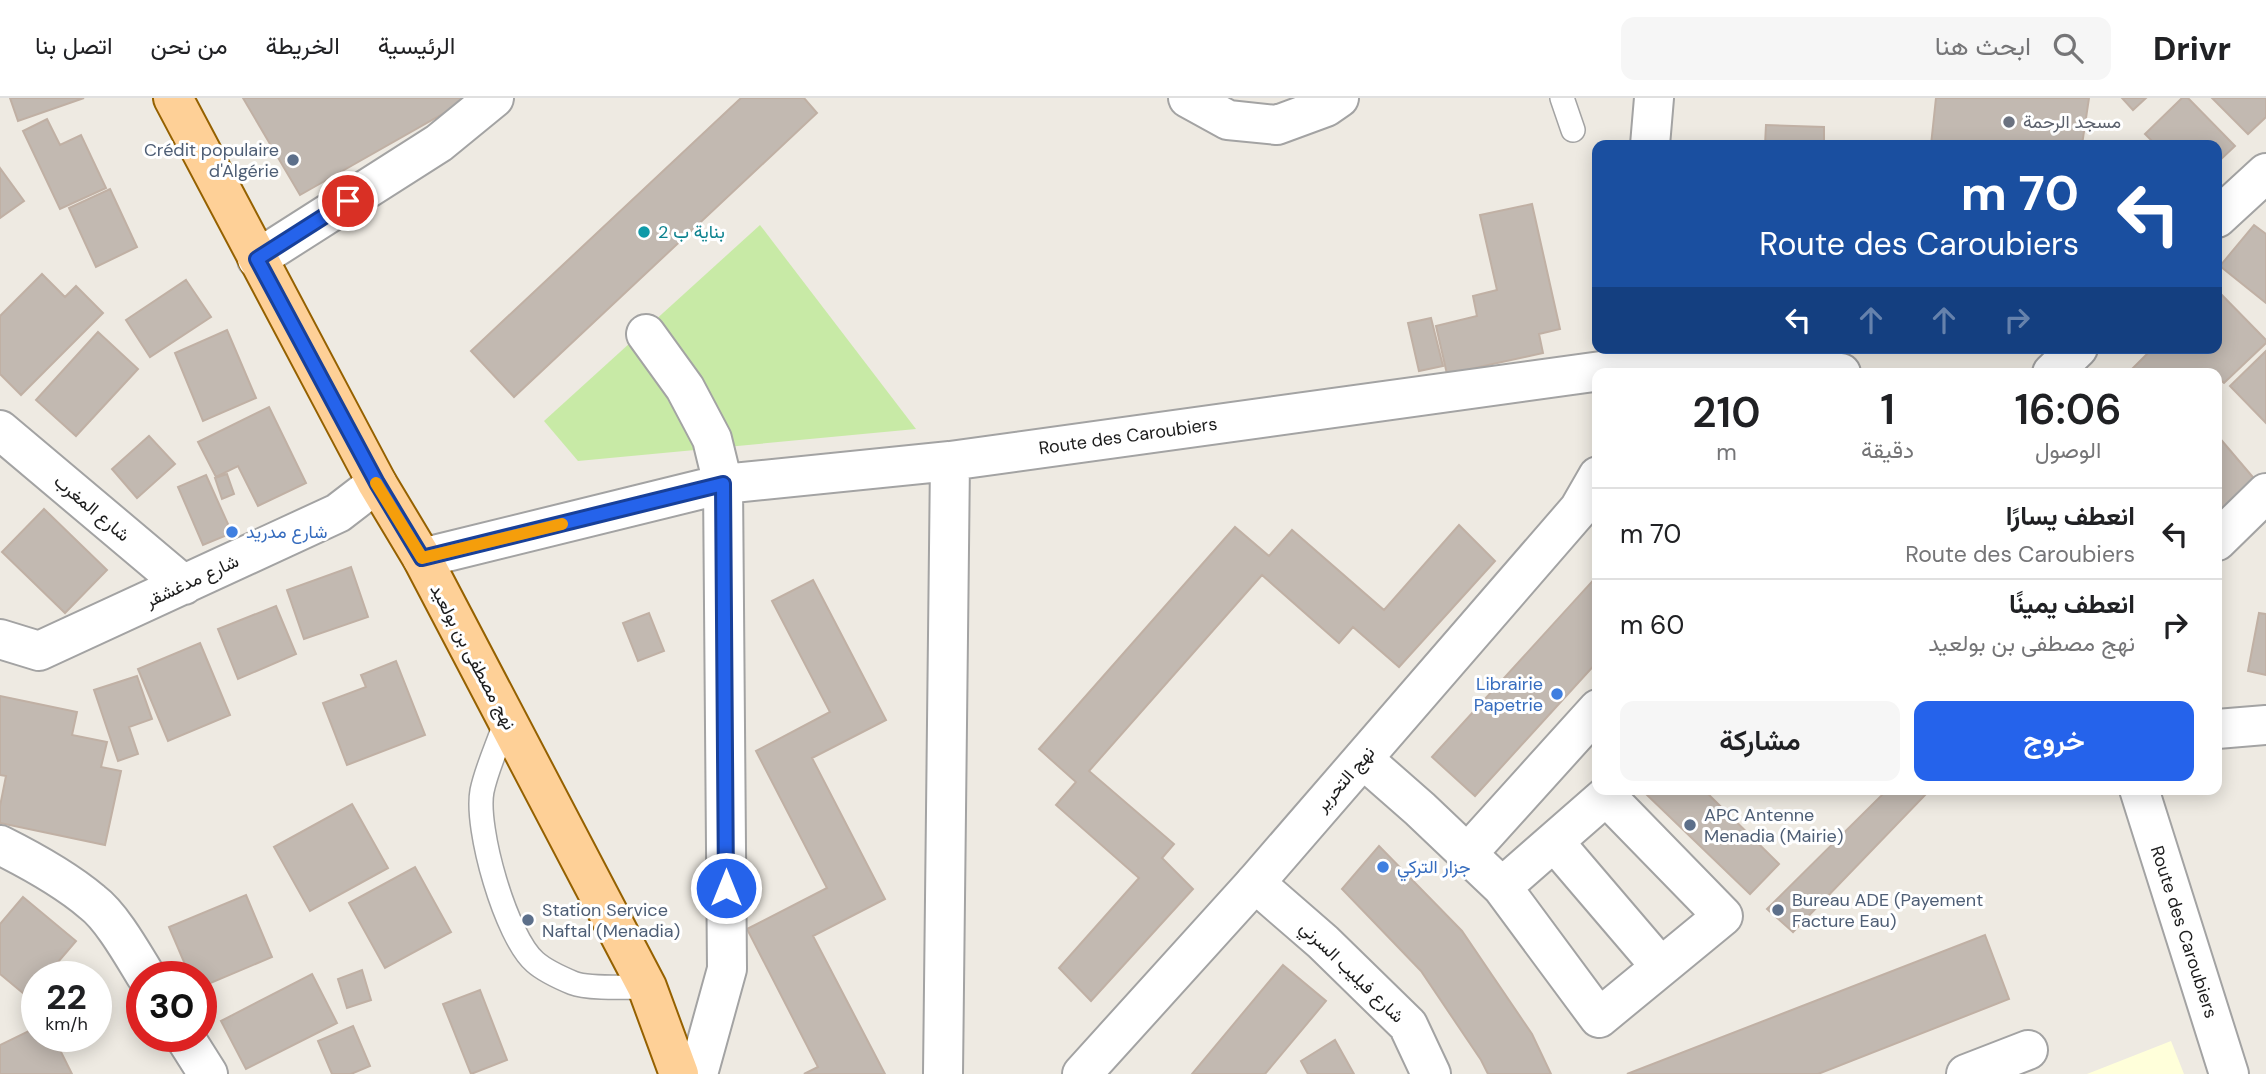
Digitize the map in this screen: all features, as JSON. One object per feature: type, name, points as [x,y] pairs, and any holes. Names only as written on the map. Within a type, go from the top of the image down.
[{"type":"main road","name":"نهج مصطفى بن بولعيد","points":[[173,98],[377,483],[422,558],[647,988],[679,1074]]},
{"type":"street","points":[[257,259],[439,143],[494,98]]},
{"type":"street","points":[[1188,98],[1228,120],[1277,125],[1326,107],[1339,98]]},
{"type":"street","points":[[1650,140],[1654,98]]},
{"type":"street","points":[[2222,213],[2266,173]]},
{"type":"street","points":[[646,334],[685,388],[712,439],[723,484],[727,969],[698,1074]]},
{"type":"street","points":[[2057,368],[2072,354]]},
{"type":"street","name":"Route des Caroubiers","points":[[422,558],[723,484],[950,461],[1630,362],[1745,368]]},
{"type":"street","name":"شارع المغرب","points":[[0,430],[184,585]]},
{"type":"street","points":[[943,1074],[950,461]]},
{"type":"street","name":"شارع مدغشقر","points":[[0,639],[39,651],[338,513],[377,483]]},
{"type":"street","name":"نهج التحرير","points":[[1082,1074],[1363,759],[1579,509],[1592,486]]},
{"type":"street","points":[[2222,536],[2266,493]]},
{"type":"street","points":[[1468,854],[1592,716]]},
{"type":"street","points":[[2222,729],[2266,725]]},
{"type":"street","points":[[1363,759],[1502,887],[1599,1017],[1723,916],[1606,796],[1502,887]]},
{"type":"street","name":"Route des Caroubiers","points":[[2141,795],[2229,1074]]},
{"type":"street","points":[[1555,843],[1661,967]]},
{"type":"street","points":[[0,845],[36,863],[94,903],[137,961]]},
{"type":"street","name":"شارع فيليب السرني","points":[[1255,883],[1324,942],[1408,1026],[1431,1074]]},
{"type":"street","points":[[1966,1074],[2028,1050]]},
{"type":"street","points":[[194,1052],[208,1074]]},
{"type":"lane","points":[[1562,98],[1573,130]]},
{"type":"lane","points":[[506,720],[482,792],[482,803],[483,825],[498,893],[514,931],[534,962],[575,984],[647,988]]},
{"type":"shaded area","points":[[2171,1041],[2184,1074],[2087,1074]]},
{"type":"green space","points":[[760,225],[916,429],[578,461],[544,421]]},
{"type":"building","points":[[10,98],[84,98],[18,121]]},
{"type":"building","points":[[243,98],[461,98],[460,104],[300,195]]},
{"type":"building","name":"بناية ب 2","points":[[741,98],[804,98],[817,113],[514,397],[471,351]]},
{"type":"building","name":"مسجد الرحمة","points":[[1936,98],[2089,98],[2083,140],[1932,140]]},
{"type":"building","points":[[2122,98],[2146,98],[2133,110]]},
{"type":"building","points":[[2182,98],[2188,98],[2235,146],[2222,158],[2222,140],[2151,140],[2145,134]]},
{"type":"building","points":[[2212,98],[2266,98],[2266,117],[2248,134]]},
{"type":"building","points":[[47,119],[60,145],[81,135],[106,188],[60,209],[23,131]]},
{"type":"building","points":[[1766,125],[1824,127],[1824,140],[1765,140]]},
{"type":"building","points":[[0,168],[24,201],[0,218]]},
{"type":"building","points":[[110,189],[137,247],[96,267],[69,208]]},
{"type":"building","points":[[1532,204],[1560,329],[1539,334],[1543,353],[1447,374],[1436,326],[1477,316],[1473,296],[1497,290],[1480,215]]},
{"type":"building","points":[[2254,225],[2266,234],[2266,303],[2222,268],[2222,264]]},
{"type":"building","points":[[42,274],[65,297],[76,286],[103,313],[21,395],[0,374],[0,316]]},
{"type":"building","points":[[186,280],[211,317],[150,357],[126,320]]},
{"type":"building","points":[[2222,295],[2266,340],[2224,383],[2222,368],[2133,368],[2147,354],[2222,354]]},
{"type":"building","points":[[1431,318],[1443,366],[1419,371],[1408,323]]},
{"type":"building","points":[[227,330],[256,398],[203,421],[175,353]]},
{"type":"building","points":[[98,332],[138,369],[76,436],[36,400]]},
{"type":"building","points":[[2266,351],[2266,423],[2230,386]]},
{"type":"building","points":[[269,407],[306,483],[258,506],[238,466],[216,477],[198,442]]},
{"type":"building","points":[[149,436],[175,464],[137,498],[112,469]]},
{"type":"building","points":[[2222,441],[2257,482],[2222,512]]},
{"type":"building","points":[[227,474],[234,494],[222,499],[215,478]]},
{"type":"building","points":[[206,475],[232,533],[203,545],[178,487]]},
{"type":"building","points":[[44,509],[107,570],[65,613],[2,552]]},
{"type":"building","points":[[1459,525],[1495,561],[1399,667],[1353,627],[1339,643],[1262,575],[1089,771],[1174,844],[1162,858],[1193,889],[1091,1001],[1059,968],[1139,878],[1056,805],[1076,782],[1039,749],[1235,527],[1269,556],[1292,530],[1384,610]]},
{"type":"building","points":[[351,567],[368,617],[304,639],[287,590]]},
{"type":"building","points":[[813,580],[886,720],[812,758],[885,899],[813,936],[885,1074],[804,1074],[818,1067],[747,929],[827,888],[756,751],[830,712],[772,601]]},
{"type":"building","points":[[1592,582],[1592,668],[1475,796],[1432,757]]},
{"type":"building","points":[[276,606],[296,654],[238,679],[218,629]]},
{"type":"building","points":[[649,613],[664,651],[638,661],[623,623]]},
{"type":"building","points":[[2259,613],[2266,614],[2266,675],[2248,671]]},
{"type":"building","points":[[200,643],[230,715],[168,741],[138,669]]},
{"type":"building","points":[[396,661],[425,735],[347,765],[323,703],[366,687],[361,675]]},
{"type":"building","points":[[137,676],[152,719],[129,727],[138,754],[118,761],[94,690]]},
{"type":"building","points":[[0,696],[77,712],[72,735],[107,742],[101,767],[121,771],[105,845],[0,823],[0,806],[6,776],[0,775]]},
{"type":"building","points":[[1647,795],[1709,795],[1779,864],[1750,894]]},
{"type":"building","points":[[1882,795],[1925,795],[1793,932],[1767,909]]},
{"type":"building","points":[[352,804],[388,868],[310,911],[274,847]]},
{"type":"building","points":[[1379,846],[1462,931],[1532,1034],[1551,1074],[1488,1074],[1421,971],[1342,889]]},
{"type":"building","points":[[415,867],[451,932],[385,968],[349,903]]},
{"type":"building","points":[[246,895],[272,957],[217,980],[217,961],[184,961],[169,927]]},
{"type":"building","points":[[23,897],[76,941],[59,961],[21,961],[21,991],[0,974],[0,924]]},
{"type":"building","points":[[1985,935],[2009,999],[1818,1074],[1627,1074]]},
{"type":"building","points":[[1283,965],[1326,1001],[1265,1074],[1192,1074]]},
{"type":"building","points":[[362,970],[371,1000],[347,1008],[338,979]]},
{"type":"building","points":[[312,974],[337,1023],[246,1069],[221,1021]]},
{"type":"building","points":[[480,990],[507,1060],[471,1074],[443,1004]]},
{"type":"building","points":[[353,1026],[370,1066],[351,1074],[332,1074],[318,1041]]},
{"type":"building","points":[[21,1035],[21,1052],[61,1052],[72,1074],[0,1074],[0,1045]]},
{"type":"building","points":[[1335,1040],[1354,1074],[1308,1074],[1301,1061]]},
{"type":"slow traffic","points":[[376,483],[422,558],[562,524]]},
{"type":"place","name":"مسجد الرحمة","points":[[2009,122]]},
{"type":"place","name":"Crédit populaire d'Algérie","points":[[293,160]]},
{"type":"place","name":"بناية ب 2","points":[[644,232]]},
{"type":"place","name":"شارع مدريد","points":[[232,532]]},
{"type":"place","name":"Librairie Papetrie","points":[[1557,694]]},
{"type":"place","name":"APC Antenne Menadia (Mairie)","points":[[1690,825]]},
{"type":"place","name":"جزار التركي","points":[[1383,867]]},
{"type":"place","name":"Bureau ADE (Payement Facture Eau)","points":[[1778,910]]},
{"type":"place","name":"Station Service Naftal (Menadia)","points":[[528,920]]},
{"type":"route","points":[[348,201],[257,259],[377,483],[422,558],[723,484],[726,888]]}]
